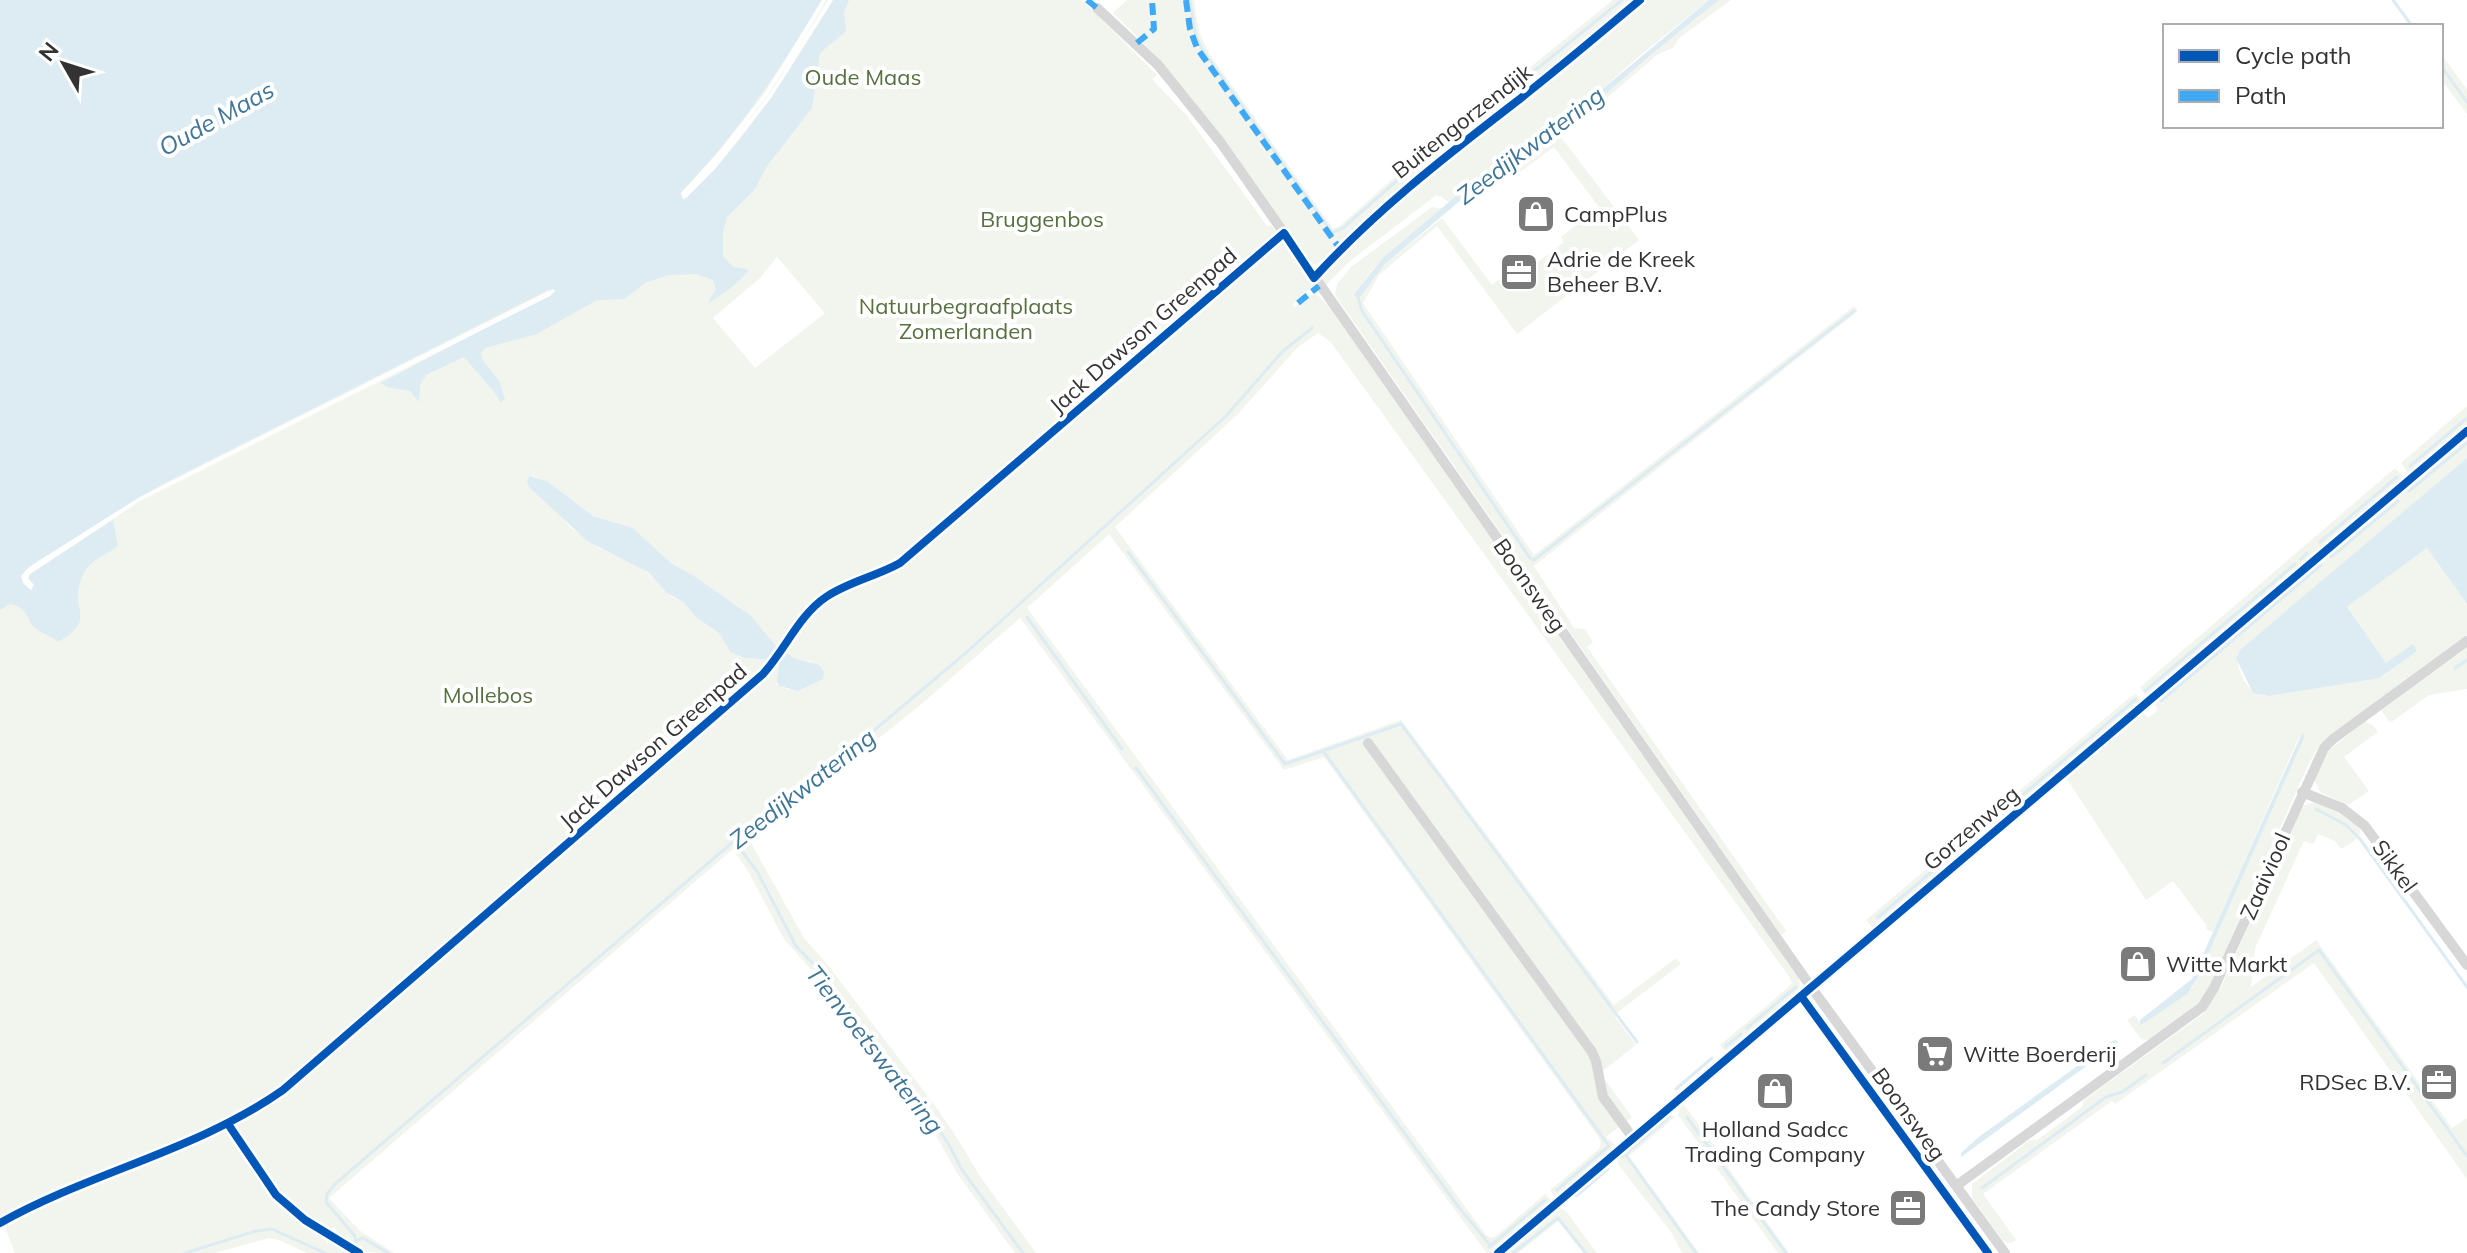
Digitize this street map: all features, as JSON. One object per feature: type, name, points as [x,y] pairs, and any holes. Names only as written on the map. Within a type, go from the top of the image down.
[{"type":"street","name":"Buitengorzendijk","points":[[1314,278],[1355,233],[1418,178],[1640,0]]},
{"type":"street","name":"Boonsweg","points":[[1097,8],[1148,53],[1239,168],[1811,987],[2005,1253]]},
{"type":"street","name":"Gorzenweg","points":[[1498,1253],[2467,431]]},
{"type":"street","name":"Zaaiviool","points":[[1956,1186],[2202,1007],[2214,988],[2319,755],[2333,739],[2467,641]]},
{"type":"street","points":[[1368,743],[1592,1052],[1603,1097],[1633,1138]]},
{"type":"street","name":"Sikkel","points":[[2302,792],[2342,808],[2365,826],[2467,965]]},
{"type":"street","points":[[238,1140],[266,1183],[285,1204],[316,1228],[359,1253]]},
{"type":"green space","points":[[820,0],[1082,0],[1157,75],[1152,79],[1187,116],[1268,227],[1271,225],[1313,286],[1292,305],[1295,307],[1316,294],[1329,306],[1799,977],[1800,990],[1731,1050],[1724,1050],[1720,1045],[1789,987],[1792,983],[1788,975],[1330,341],[1318,333],[1298,347],[1237,415],[1115,527],[1288,760],[1401,720],[1614,1005],[1676,958],[1681,964],[1614,1015],[1636,1045],[1600,1073],[1632,1117],[1606,1137],[1617,1146],[1558,1196],[1550,1190],[1599,1149],[1601,1143],[1598,1136],[1324,757],[1284,770],[1109,534],[1027,608],[1486,1235],[1491,1238],[1496,1236],[1545,1194],[1550,1199],[1550,1203],[1491,1253],[1487,1253],[1480,1244],[1020,618],[918,707],[750,841],[804,938],[936,1107],[979,1175],[1036,1253],[1015,1253],[959,1176],[935,1134],[813,972],[784,939],[733,849],[329,1198],[359,1230],[394,1253],[360,1250],[346,1242],[334,1227],[330,1229],[334,1234],[303,1216],[236,1139],[278,1202],[327,1237],[326,1243],[340,1245],[354,1253],[307,1253],[269,1238],[215,1253],[15,1253],[0,1215],[0,585]],"holes":[[[777,257],[825,313],[755,368],[713,318],[760,278]],[[533,476],[547,481],[593,516],[633,528],[672,564],[738,606],[775,645],[794,658],[812,662],[813,683],[795,689],[781,687],[777,684],[780,667],[777,660],[771,657],[754,659],[727,648],[719,633],[697,618],[683,602],[672,597],[642,567],[597,547],[570,527],[533,491],[528,478]]]},
{"type":"green space","points":[[1127,0],[1194,0],[1199,32],[1209,53],[1333,229],[1436,140],[1442,154],[1324,262],[1311,265],[1194,102],[1142,41],[1113,13]]},
{"type":"green space","points":[[1613,0],[1633,0],[1517,96],[1510,94],[1506,87]]},
{"type":"green space","points":[[1646,0],[1709,0],[1575,113],[1520,154],[1480,176],[1450,203],[1435,196],[1350,261],[1326,285],[1323,280],[1326,271],[1398,199]]},
{"type":"green space","points":[[1719,0],[1731,0],[1678,39],[1674,47],[1657,55],[1561,137],[1639,240],[1517,334],[1437,226],[1379,275],[1363,303],[1534,555],[1854,306],[1858,311],[1534,566],[1574,628],[1585,629],[1593,642],[1587,647],[1786,931],[1781,935],[1335,295],[1337,284],[1351,267],[1432,207],[1443,209],[1374,268],[1354,294],[1361,296],[1384,265],[1442,218],[1492,285],[1506,274],[1530,268],[1564,242],[1561,237],[1599,207],[1554,147],[1516,175],[1493,184],[1485,180],[1493,173],[1510,168],[1577,119]]},
{"type":"green space","points":[[2443,57],[2467,89],[2467,114],[2443,82]]},
{"type":"green space","points":[[1499,92],[1506,101],[1505,105],[1451,147],[1443,135]]},
{"type":"green space","points":[[2467,406],[2467,426],[2409,474],[2401,463]]},
{"type":"green space","points":[[2467,436],[2467,458],[2237,654],[2245,682],[2262,695],[2383,677],[2417,650],[2386,663],[2347,607],[2427,548],[2467,604],[2467,635],[2319,746],[2208,990],[2195,1007],[2148,1040],[2141,1039],[2127,1020],[2135,1015],[2141,1026],[2193,987],[2305,734],[2299,737],[2213,932],[2206,929],[2207,926],[2173,881],[2146,900],[2065,776],[2142,711],[2148,718],[2158,710],[2153,702]]},
{"type":"green space","points":[[2395,468],[2405,479],[2147,696],[2140,687]]},
{"type":"green space","points":[[2467,648],[2467,689],[2429,695],[2390,723],[2381,710]]},
{"type":"green space","points":[[2135,693],[2142,701],[1873,928],[1866,920]]},
{"type":"green space","points":[[2365,721],[2378,732],[2344,757],[2369,791],[2348,805],[2320,792],[2314,779],[2326,753]]},
{"type":"green space","points":[[2315,802],[2356,823],[2360,828],[2359,836],[2341,849],[2335,841],[2318,834],[2313,844],[2304,841],[2255,948],[2251,987],[2316,940],[2452,1128],[2467,1118],[2467,1179],[2314,963],[2115,1104],[2112,1101],[1983,1194],[2016,1240],[2010,1243],[2003,1241],[1972,1198],[1972,1184],[2030,1140],[2037,1140],[2082,1107],[2084,1100],[2203,1014],[2223,983],[2296,817],[2303,806]]},
{"type":"green space","points":[[1682,1102],[1789,1253],[1778,1253],[1678,1115]]},
{"type":"green space","points":[[1669,1114],[1675,1117],[1629,1156],[1699,1253],[1682,1253],[1671,1232],[1618,1164],[1618,1157]]},
{"type":"green space","points":[[1559,1207],[1566,1211],[1597,1253],[1583,1253],[1558,1221],[1518,1253],[1504,1253]]},
{"type":"water","name":"Oude Maas","points":[[0,0],[822,0],[757,100],[721,148],[681,193],[683,199],[708,176],[748,129],[833,0],[849,0],[844,12],[846,31],[820,53],[812,108],[767,166],[755,189],[727,217],[723,232],[723,256],[733,267],[747,269],[748,272],[731,288],[707,304],[716,289],[713,280],[696,274],[668,275],[645,283],[624,299],[597,300],[537,334],[485,348],[481,353],[482,359],[499,381],[505,399],[500,403],[464,357],[426,375],[420,385],[419,402],[410,391],[381,383],[555,291],[548,290],[157,487],[24,572],[22,576],[30,582],[30,574],[113,520],[118,546],[87,568],[79,586],[78,626],[58,642],[36,629],[20,607],[10,604],[0,610]]},
{"type":"water","points":[[1709,0],[1719,0],[1577,119],[1510,169],[1493,173],[1384,265],[1361,296],[1356,297],[1354,294],[1383,258],[1483,173],[1520,154],[1556,128]]},
{"type":"water","points":[[2467,458],[2467,604],[2427,548],[2347,607],[2386,663],[2413,644],[2417,651],[2380,678],[2269,696],[2253,693],[2236,658],[2240,650]]},
{"type":"water","points":[[530,476],[547,481],[593,516],[633,528],[672,564],[750,615],[775,645],[794,658],[819,665],[824,672],[823,679],[798,691],[779,686],[777,660],[745,658],[730,652],[719,633],[697,618],[683,602],[667,593],[648,572],[587,541],[529,487],[527,480]]},
{"type":"water","points":[[2302,733],[2305,734],[2303,740],[2197,979],[2187,994],[2140,1026],[2140,1020],[2192,979]]},
{"type":"water","points":[[2112,1041],[2118,1043],[1961,1157],[1961,1153],[1980,1136]]},
{"type":"pier","points":[[822,0],[826,0],[796,52],[828,0],[833,0],[771,98],[716,168],[683,199],[681,193],[764,94]],"holes":[[[796,52],[768,96],[728,146],[767,96]]]},
{"type":"pier","points":[[553,289],[555,291],[550,296],[140,501],[30,574],[28,578],[34,585],[31,590],[23,583],[21,576],[29,567],[138,498]]},
{"type":"waterway","points":[[1190,0],[1195,33],[1202,49],[1332,233],[1343,228],[1434,148]]},
{"type":"waterway","points":[[1512,89],[1622,0]]},
{"type":"waterway","points":[[2393,0],[2411,24]]},
{"type":"waterway","points":[[2443,69],[2467,102]]},
{"type":"waterway","points":[[1448,137],[1499,98]]},
{"type":"waterway","points":[[1358,297],[1362,311],[1534,560],[1854,311]]},
{"type":"waterway","name":"Zeedijkwatering","points":[[356,1246],[355,1236],[326,1202],[327,1194],[335,1184],[742,834],[806,788],[968,651],[1226,416],[1283,351],[1312,328]]},
{"type":"waterway","points":[[2410,466],[2467,418]]},
{"type":"waterway","points":[[2409,491],[2467,443]]},
{"type":"waterway","points":[[2320,542],[2397,477]]},
{"type":"waterway","points":[[2331,557],[2398,501]]},
{"type":"waterway","points":[[1128,552],[1285,764],[1401,724],[1637,1042]]},
{"type":"waterway","points":[[2301,559],[2307,553]]},
{"type":"waterway","points":[[2145,691],[2295,564]]},
{"type":"waterway","points":[[2161,701],[2321,565]]},
{"type":"waterway","points":[[1027,617],[1122,749]]},
{"type":"waterway","points":[[2455,668],[2467,660]]},
{"type":"waterway","points":[[1877,918],[2136,699]]},
{"type":"waterway","points":[[1324,752],[1609,1146],[1557,1190]]},
{"type":"waterway","points":[[1136,768],[1461,1210],[1491,1246]]},
{"type":"waterway","points":[[2316,809],[2346,825],[2360,839],[2467,987]]},
{"type":"waterway","name":"Tienvoetswatering","points":[[734,840],[758,873],[796,946],[820,971],[930,1118],[962,1170],[1023,1253]]},
{"type":"waterway","points":[[2163,1063],[2319,950],[2467,1156]]},
{"type":"waterway","points":[[1747,1028],[1796,987]]},
{"type":"waterway","points":[[1726,1046],[1741,1034]]},
{"type":"waterway","points":[[1676,1089],[1712,1058]]},
{"type":"waterway","points":[[1982,1188],[2106,1097],[2122,1092],[2146,1075]]},
{"type":"waterway","points":[[1622,1157],[1670,1116]]},
{"type":"waterway","points":[[1687,1117],[1786,1253]]},
{"type":"waterway","points":[[1625,1154],[1696,1253]]},
{"type":"waterway","points":[[1576,1196],[1608,1169]]},
{"type":"waterway","points":[[1489,1247],[1545,1200]]},
{"type":"waterway","points":[[1513,1253],[1558,1218],[1586,1253]]},
{"type":"waterway","name":"Zeedijkwatering","points":[[185,1253],[272,1229],[325,1253]]},
{"type":"waterway","points":[[357,1240],[363,1238],[388,1253]]},
{"type":"marked path","points":[[1087,0],[1097,8]]},
{"type":"marked path","points":[[1137,43],[1154,29],[1152,0]]},
{"type":"marked path","points":[[1186,0],[1190,29],[1197,48],[1340,249]]},
{"type":"marked path","points":[[1298,303],[1319,286]]},
{"type":"cycle path","name":"Jack Dawson Greenpad","points":[[0,1223],[71,1189],[216,1129],[283,1090],[763,674],[816,604],[844,587],[900,563],[1284,233],[1314,278],[1409,187],[1640,0]]},
{"type":"cycle path","points":[[1498,1253],[2467,431]]},
{"type":"cycle path","points":[[1801,996],[1988,1253]]},
{"type":"cycle path","points":[[228,1124],[276,1195],[305,1220],[359,1253]]},
{"type":"place","name":"CampPlus","points":[[1536,214]]},
{"type":"place","name":"Adrie de Kreek Beheer B.V.","points":[[1519,272]]},
{"type":"place","name":"Witte Markt","points":[[2138,964]]},
{"type":"place","name":"Witte Boerderij","points":[[1935,1054]]},
{"type":"place","name":"RDSec B.V.","points":[[2439,1082]]},
{"type":"place","name":"Holland Sadcc Trading Company","points":[[1775,1091]]},
{"type":"place","name":"The Candy Store","points":[[1908,1208]]},
{"type":"park label","name":"Bruggenbos","points":[[1042,219]]},
{"type":"park label","name":"Natuurbegraafplaats Zomerlanden","points":[[966,318]]},
{"type":"park label","name":"Mollebos","points":[[488,695]]}]
